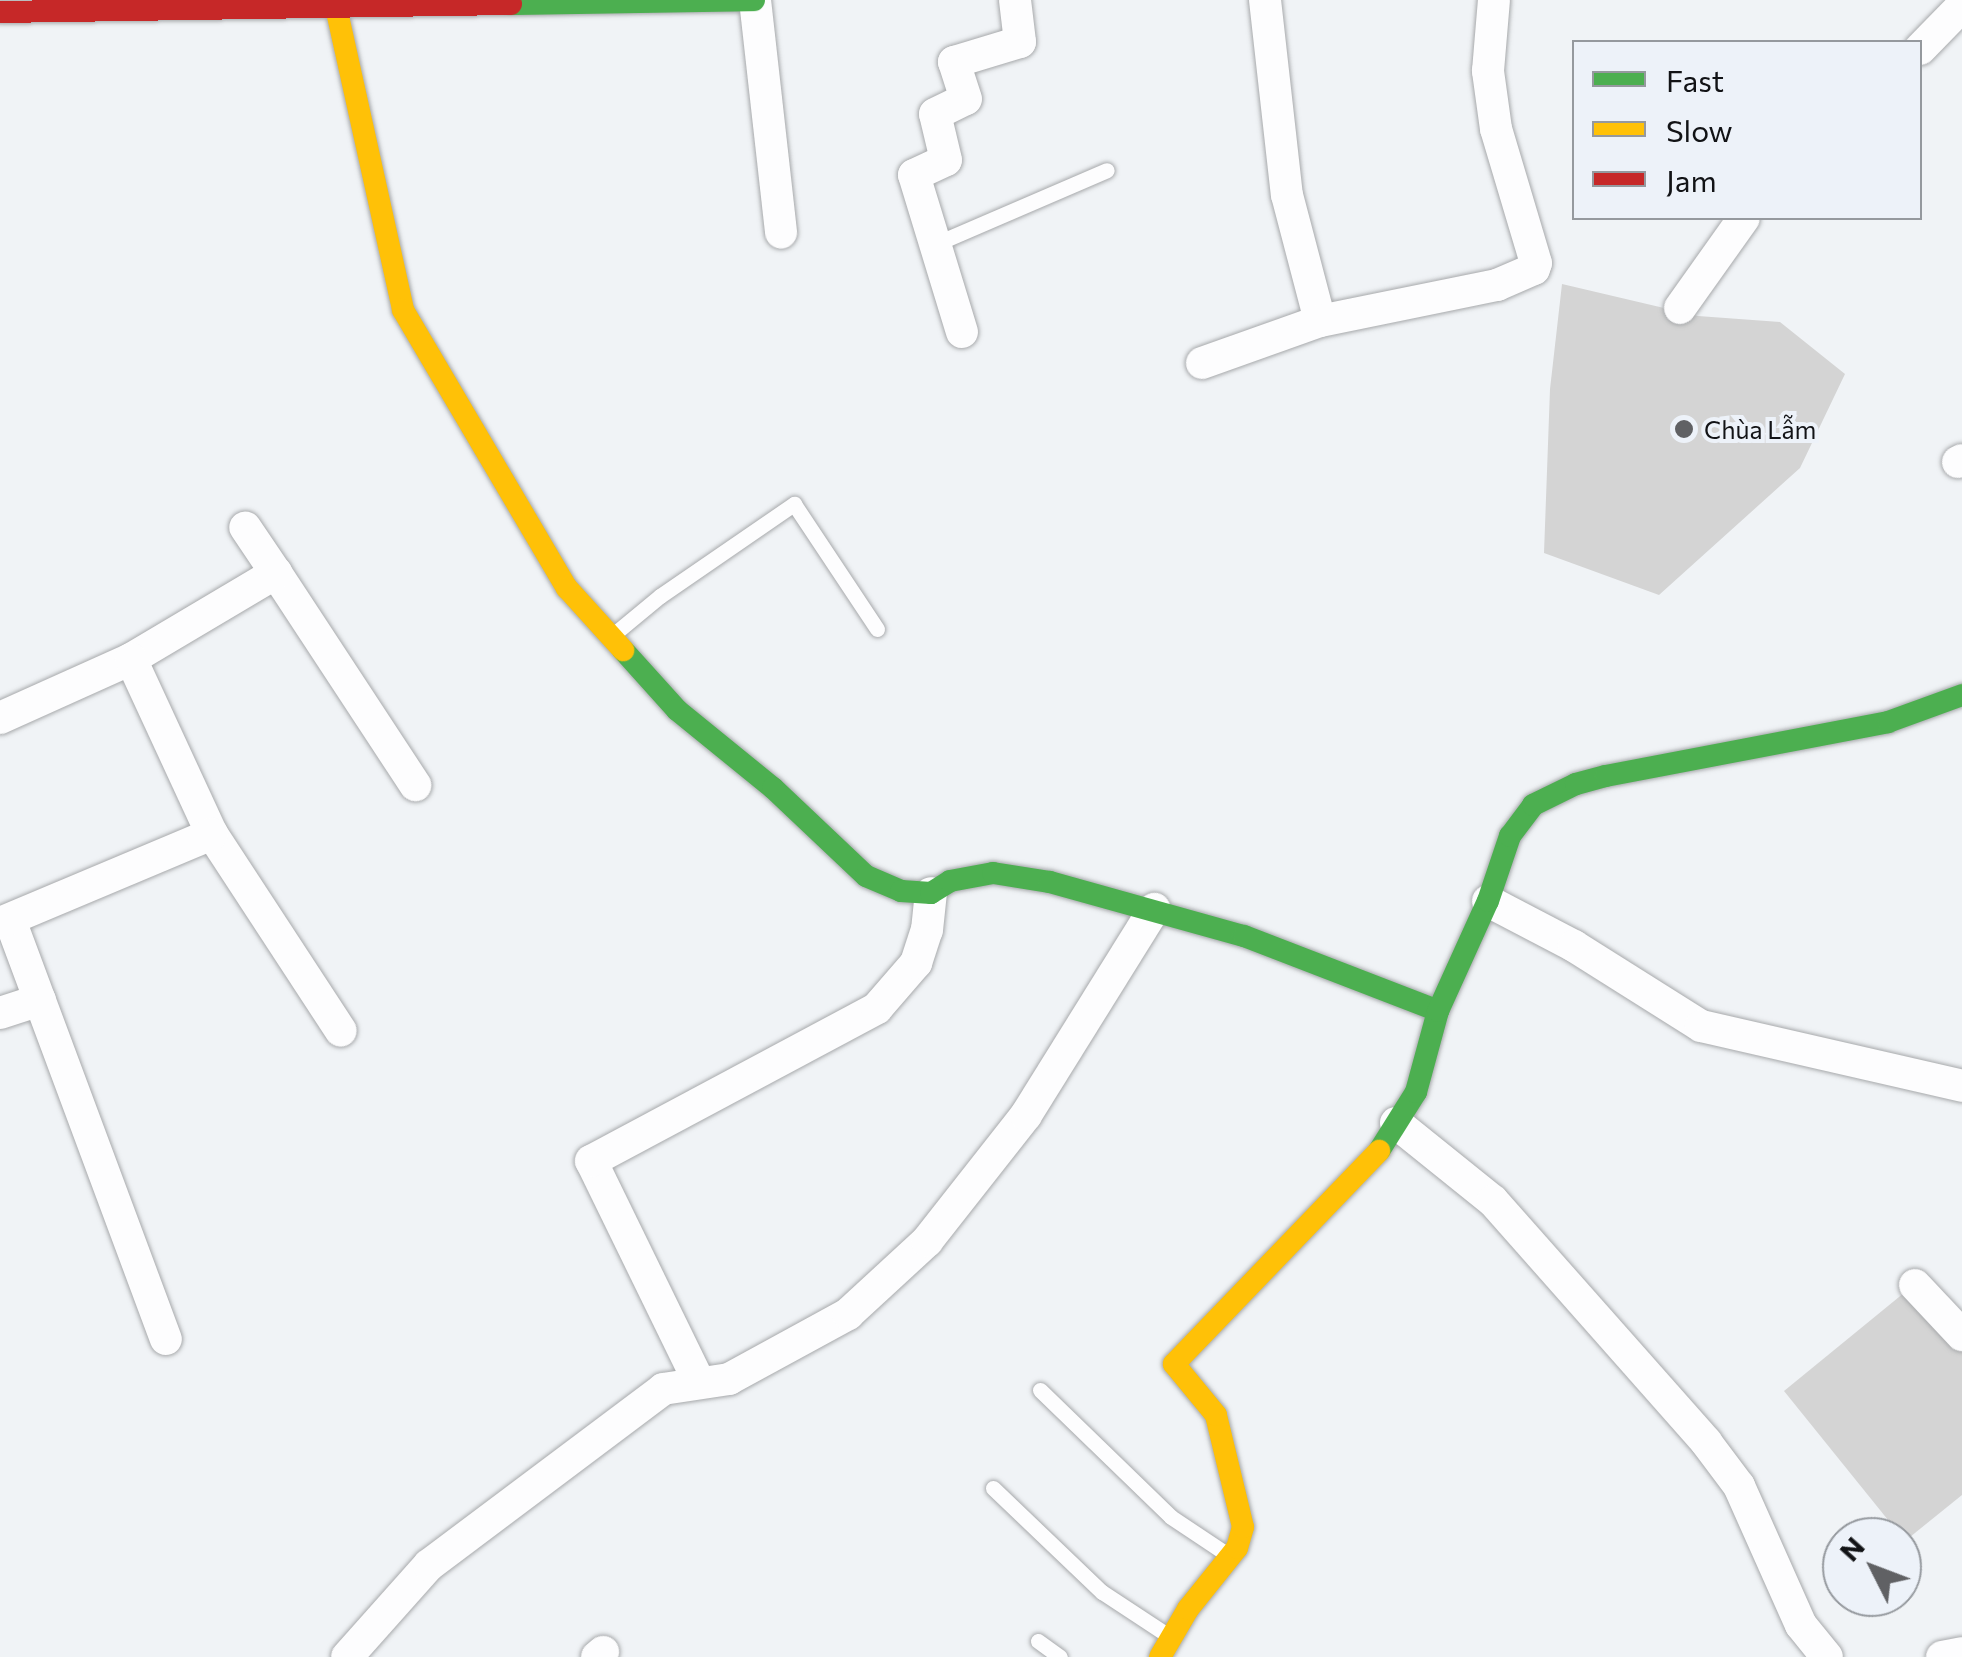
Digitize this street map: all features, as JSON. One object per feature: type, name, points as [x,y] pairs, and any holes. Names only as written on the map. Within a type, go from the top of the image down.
[{"type":"street","points":[[0,12],[239,4],[754,0],[781,233]]},
{"type":"street","points":[[962,332],[914,175],[946,160],[936,114],[966,99],[954,62],[1020,42],[1015,0]]},
{"type":"street","points":[[1265,0],[1287,195],[1320,321]]},
{"type":"street","points":[[1202,362],[1320,321],[1497,285],[1534,269],[1536,264],[1496,129],[1488,71],[1494,0]]},
{"type":"street","points":[[336,6],[403,310],[567,588],[677,710],[773,788],[866,876],[900,890],[931,893],[950,881],[992,872],[1154,909],[1244,936],[1438,1011]]},
{"type":"street","points":[[1922,48],[1962,6]]},
{"type":"street","points":[[1680,308],[1743,220]]},
{"type":"street","points":[[244,527],[415,786]]},
{"type":"street","points":[[0,718],[130,660],[276,574]]},
{"type":"street","points":[[130,660],[212,834],[341,1031]]},
{"type":"street","points":[[1166,1647],[1188,1609],[1230,1556],[1243,1527],[1216,1416],[1174,1364],[1379,1152],[1416,1092],[1438,1011],[1488,901],[1510,836],[1533,806],[1576,784],[1888,722],[1962,695]]},
{"type":"street","points":[[166,1339],[40,1000],[5,922],[212,834]]},
{"type":"street","points":[[699,1382],[591,1161],[876,1008],[916,963],[927,930],[931,893]]},
{"type":"street","points":[[1488,901],[1574,946],[1700,1026],[1962,1086]]},
{"type":"street","points":[[347,1657],[429,1565],[663,1388],[729,1379],[848,1314],[928,1241],[1026,1115],[1154,909]]},
{"type":"street","points":[[0,1013],[40,1000]]},
{"type":"street","points":[[1396,1123],[1494,1201],[1706,1442],[1739,1486],[1801,1625],[1827,1657]]},
{"type":"street","points":[[1915,1285],[1962,1335]]},
{"type":"street","points":[[1942,1657],[1962,1652]]},
{"type":"lane","points":[[933,244],[1107,170]]},
{"type":"lane","points":[[610,636],[660,596],[794,504],[876,628]]},
{"type":"lane","points":[[1040,1390],[1171,1516],[1230,1556]]},
{"type":"lane","points":[[994,1488],[1102,1592],[1166,1647]]},
{"type":"lane","points":[[1038,1641],[1060,1657]]},
{"type":"building","name":"Chùa Lẫm","points":[[1562,284],[1698,316],[1780,322],[1845,374],[1800,468],[1659,595],[1544,553],[1550,389]]},
{"type":"building","points":[[1910,1288],[1962,1346],[1962,1495],[1922,1527],[1922,1517],[1886,1517],[1784,1391]]},
{"type":"traffic: fast","points":[[511,4],[754,0]]},
{"type":"traffic: fast","points":[[623,650],[677,710],[773,788],[866,876],[901,891],[931,893],[950,881],[993,873],[1050,882],[1244,936],[1438,1011]]},
{"type":"traffic: fast","points":[[1379,1151],[1416,1092],[1438,1011],[1488,901],[1510,836],[1533,805],[1576,784],[1606,776],[1888,722],[1962,695]]},
{"type":"traffic: slow","points":[[336,7],[403,310],[567,588],[623,650]]},
{"type":"traffic: slow","points":[[1160,1657],[1188,1609],[1237,1548],[1243,1527],[1216,1415],[1174,1364],[1379,1151]]},
{"type":"traffic: jam","points":[[0,12],[511,4]]},
{"type":"place","name":"Chùa Lẫm","points":[[1684,429]]}]
